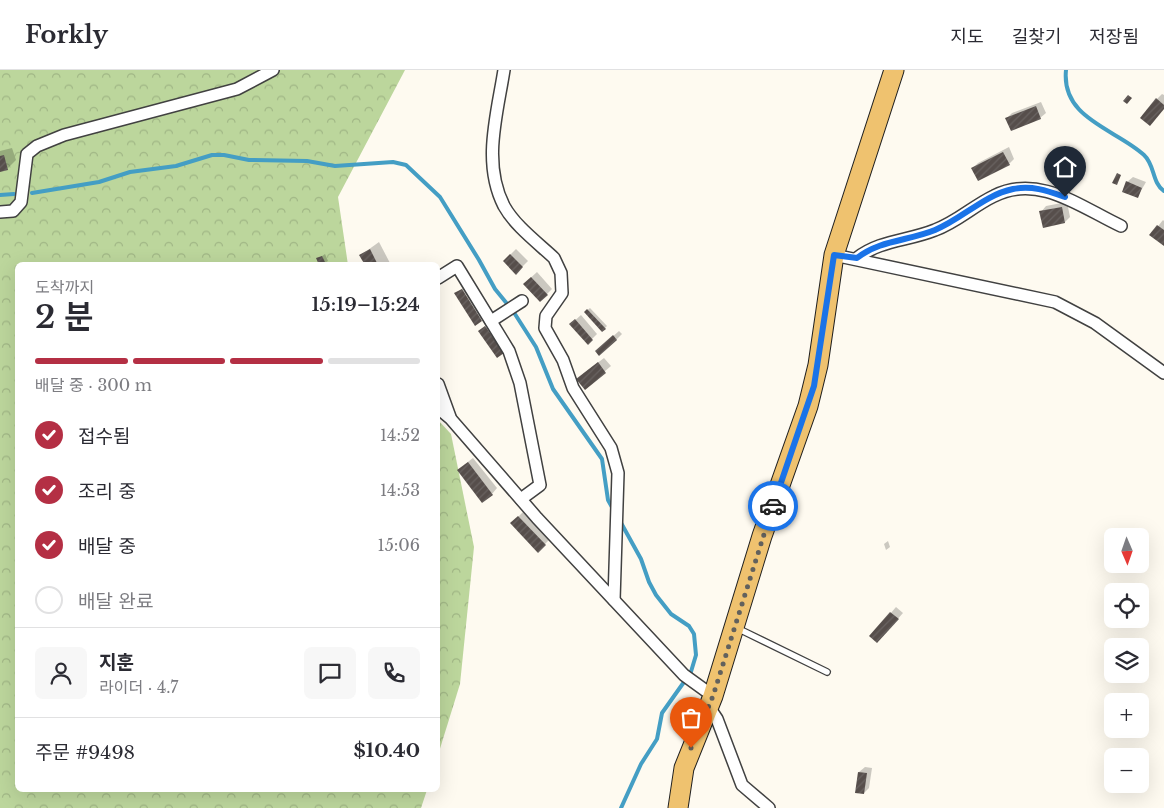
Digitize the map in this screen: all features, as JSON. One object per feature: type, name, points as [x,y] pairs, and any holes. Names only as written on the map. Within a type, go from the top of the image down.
[{"type":"main road","points":[[678,808],[684,768],[711,702],[762,536],[808,406],[818,365],[834,255],[894,70]]},
{"type":"street","points":[[0,212],[13,211],[21,202],[27,154],[37,146],[64,135],[148,111],[228,92],[273,70]]},
{"type":"street","points":[[504,70],[492,146],[494,178],[504,206],[554,258],[559,266],[562,293],[546,316],[545,328],[563,360],[573,388],[611,448],[615,460],[618,473],[614,600]]},
{"type":"street","points":[[857,258],[869,249],[885,243],[936,230],[959,218],[994,195],[1014,189],[1040,188],[1065,197],[1121,226]]},
{"type":"street","points":[[834,255],[857,258],[1055,302],[1088,319],[1164,373]]},
{"type":"street","points":[[440,277],[457,266],[509,350],[520,383],[540,485],[521,499]]},
{"type":"street","points":[[491,321],[519,303]]},
{"type":"street","points":[[440,390],[450,418]]},
{"type":"street","points":[[440,410],[450,418],[614,600],[711,702],[742,785],[769,808]]},
{"type":"lane","points":[[734,630],[743,631],[827,672]]},
{"type":"green space","points":[[0,70],[405,70],[338,197],[348,262],[15,262],[15,792],[426,792],[421,808],[0,808]]},
{"type":"green space","points":[[440,422],[451,434],[474,547],[460,684],[440,749]]},
{"type":"building","points":[[1128,95],[1132,98],[1127,104],[1123,101]]},
{"type":"building","points":[[1156,98],[1164,105],[1164,109],[1150,126],[1140,118]]},
{"type":"building","points":[[1036,106],[1041,119],[1011,131],[1005,118]]},
{"type":"building","points":[[1003,152],[1010,165],[978,181],[971,168]]},
{"type":"building","points":[[4,155],[8,170],[0,172],[0,156]]},
{"type":"building","points":[[1117,173],[1121,175],[1117,185],[1112,183]]},
{"type":"building","points":[[1126,181],[1142,188],[1138,198],[1122,192]]},
{"type":"building","points":[[1062,207],[1065,223],[1043,228],[1039,211]]},
{"type":"building","points":[[1157,225],[1164,230],[1164,246],[1149,235]]},
{"type":"building","points":[[370,249],[376,262],[363,262],[359,255]]},
{"type":"building","points":[[510,254],[523,267],[516,275],[503,261]]},
{"type":"building","points":[[322,256],[325,262],[318,262],[316,258]]},
{"type":"building","points":[[531,277],[548,295],[540,302],[523,284]]},
{"type":"building","points":[[462,289],[482,321],[475,326],[454,293]]},
{"type":"building","points":[[587,309],[606,329],[602,332],[584,312]]},
{"type":"building","points":[[575,319],[593,340],[588,345],[569,324]]},
{"type":"building","points":[[485,326],[504,353],[497,358],[478,331]]},
{"type":"building","points":[[613,335],[617,340],[599,356],[595,351]]},
{"type":"building","points":[[598,362],[606,373],[585,390],[576,379]]},
{"type":"building","points":[[468,462],[493,495],[482,503],[457,470]]},
{"type":"building","points":[[518,516],[546,545],[538,553],[510,523]]},
{"type":"building","points":[[890,612],[899,619],[877,643],[869,636]]},
{"type":"building","points":[[858,772],[867,773],[864,794],[855,793]]},
{"type":"waterway","points":[[1066,70],[1067,87],[1072,100],[1081,112],[1144,155],[1148,159],[1157,183],[1164,191]]},
{"type":"waterway","points":[[32,193],[99,182],[130,172],[176,166],[212,155],[224,155],[249,160],[307,161],[335,166],[393,162],[406,165],[440,197],[495,289],[513,311],[536,347],[553,389],[602,459],[608,500],[613,509]]},
{"type":"waterway","points":[[0,195],[14,194]]},
{"type":"waterway","points":[[620,521],[641,559],[656,595],[671,614],[689,626],[694,634],[696,655],[690,675]]},
{"type":"waterway","points":[[621,808],[641,764],[657,739],[662,713],[684,682]]},
{"type":"way so far","points":[[691,748],[713,696],[773,506]]},
{"type":"route","points":[[773,506],[802,426],[814,386],[834,255],[857,258],[869,249],[885,243],[936,230],[959,218],[994,195],[1014,189],[1040,188],[1065,197]]}]
